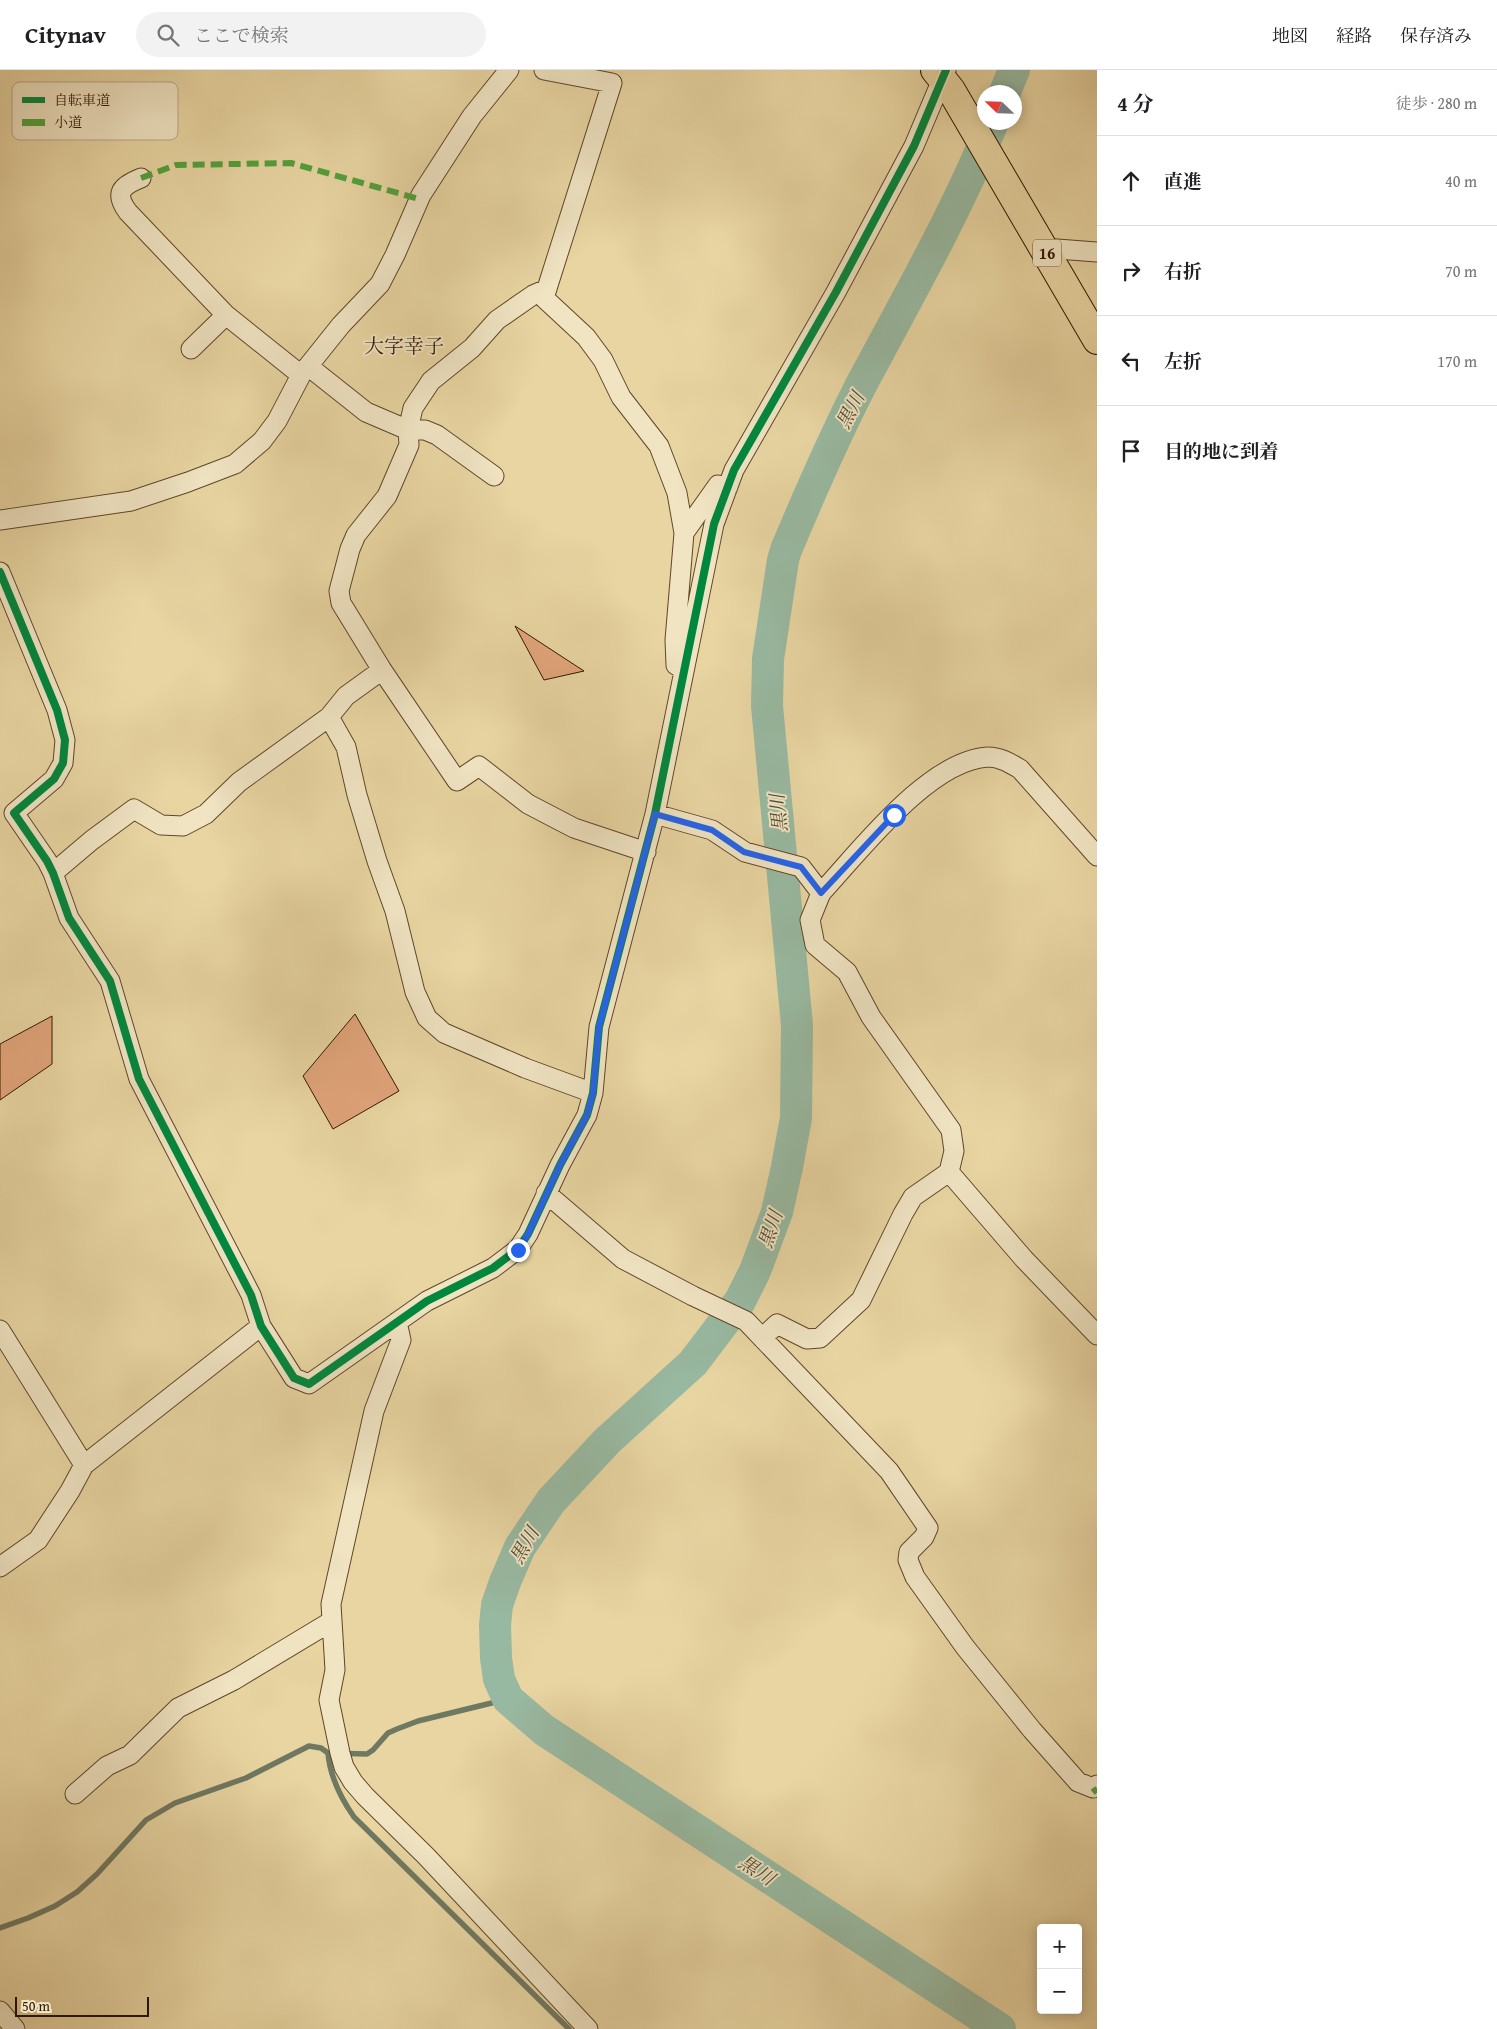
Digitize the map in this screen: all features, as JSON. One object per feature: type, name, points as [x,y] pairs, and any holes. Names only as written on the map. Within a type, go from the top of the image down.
[{"type":"main road","name":"16","points":[[943,77],[1097,340]]},
{"type":"street","points":[[0,520],[131,501],[235,464],[262,441],[277,421],[305,371],[341,325],[380,284],[421,195],[472,116],[509,70]]},
{"type":"street","points":[[544,70],[612,83],[544,298],[586,337],[603,360],[621,397],[659,446],[678,493],[684,533],[675,640],[676,665],[683,669]]},
{"type":"street","points":[[0,572],[56,710],[65,740],[63,763],[54,779],[7,812],[47,861],[68,918],[110,981],[139,1078],[251,1295],[261,1326],[294,1378],[308,1384],[427,1301],[493,1268],[518,1250],[528,1234],[546,1193],[587,1115],[593,1093],[599,1027],[655,814],[714,524],[742,454],[836,292],[914,146],[943,77]]},
{"type":"street","points":[[141,178],[127,184],[121,193],[121,202],[128,212],[226,315],[366,412],[408,430],[425,430],[437,435],[494,476]]},
{"type":"street","points":[[1044,248],[1097,252]]},
{"type":"street","points":[[547,289],[533,295],[497,320],[472,348],[431,381],[414,408],[408,430],[409,446],[387,496],[356,535],[350,549],[340,591],[341,603],[382,670],[458,781],[479,766],[528,804],[566,824],[646,852]]},
{"type":"street","points":[[191,349],[226,315]]},
{"type":"street","points":[[684,533],[718,485],[728,487]]},
{"type":"street","points":[[53,873],[92,840],[134,809],[161,825],[183,826],[206,814],[239,782],[328,717],[346,696],[382,670]]},
{"type":"street","points":[[328,717],[346,747],[357,795],[377,861],[395,911],[415,992],[427,1018],[444,1033],[525,1068],[593,1093]]},
{"type":"street","points":[[762,1338],[777,1324],[807,1339],[820,1338],[861,1300],[902,1214],[914,1197],[949,1172],[954,1151],[951,1130],[871,1017],[847,972],[815,945],[810,920],[821,893],[894,815],[921,790],[946,771],[977,759],[990,757],[1003,760],[1020,769],[1097,856]]},
{"type":"street","points":[[655,814],[712,830],[744,852],[801,867],[821,893]]},
{"type":"street","points":[[949,1172],[1024,1259],[1097,1335]]},
{"type":"street","points":[[546,1193],[623,1259],[693,1296],[746,1321],[889,1471],[928,1528],[927,1532],[911,1548],[908,1560],[915,1577],[965,1647],[1032,1730],[1078,1782],[1093,1788],[1097,1785]]},
{"type":"street","points":[[397,1322],[401,1340],[374,1411],[331,1604],[335,1670],[329,1700],[340,1753],[344,1767],[353,1782],[426,1856],[586,2028]]},
{"type":"street","points":[[0,1567],[38,1540],[70,1491],[84,1465],[261,1326]]},
{"type":"street","points":[[0,1330],[84,1465]]},
{"type":"street","points":[[75,1794],[107,1766],[130,1755],[178,1708],[234,1680],[332,1621]]},
{"type":"street","points":[[0,2012],[15,2029]]},
{"type":"building","points":[[515,626],[584,671],[544,680]]},
{"type":"building","points":[[355,1014],[399,1091],[333,1129],[303,1076]]},
{"type":"building","points":[[52,1016],[52,1064],[0,1100],[0,1044]]},
{"type":"waterway","name":"黒川","points":[[1008,85],[1014,70]]},
{"type":"waterway","name":"黒川","points":[[990,130],[947,223],[840,427],[803,509],[783,560],[768,659],[767,706],[797,1025],[796,1118],[777,1212],[755,1271],[740,1301],[693,1363],[607,1441],[551,1501],[520,1547],[497,1605],[495,1625],[499,1679],[508,1699],[544,1730],[1000,2029]]},
{"type":"waterway","points":[[0,1928],[55,1906],[77,1892],[97,1874],[146,1820],[175,1803],[246,1778],[309,1746],[321,1748],[328,1753],[367,1754],[388,1733],[397,1729],[418,1721],[508,1699]]},
{"type":"waterway","points":[[328,1753],[336,1786],[354,1817],[569,2029]]},
{"type":"marked path","points":[[141,178],[176,165],[291,163],[419,199]]},
{"type":"marked path","points":[[1093,1788],[1097,1793]]},
{"type":"cycle path","points":[[0,572],[57,710],[65,740],[63,763],[54,779],[14,813],[47,861],[69,918],[110,981],[139,1079],[251,1295],[261,1326],[294,1378],[309,1384],[427,1301],[493,1268],[518,1249],[528,1234],[560,1165],[587,1115],[593,1093],[599,1027],[655,814],[714,524],[734,470],[836,292],[914,146],[946,70]]},
{"type":"district","name":"大字幸子","points":[[404,345]]},
{"type":"route","points":[[518,1250],[528,1234],[546,1193],[587,1115],[593,1093],[599,1027],[655,814],[712,830],[744,852],[801,867],[821,893],[894,815]]}]
